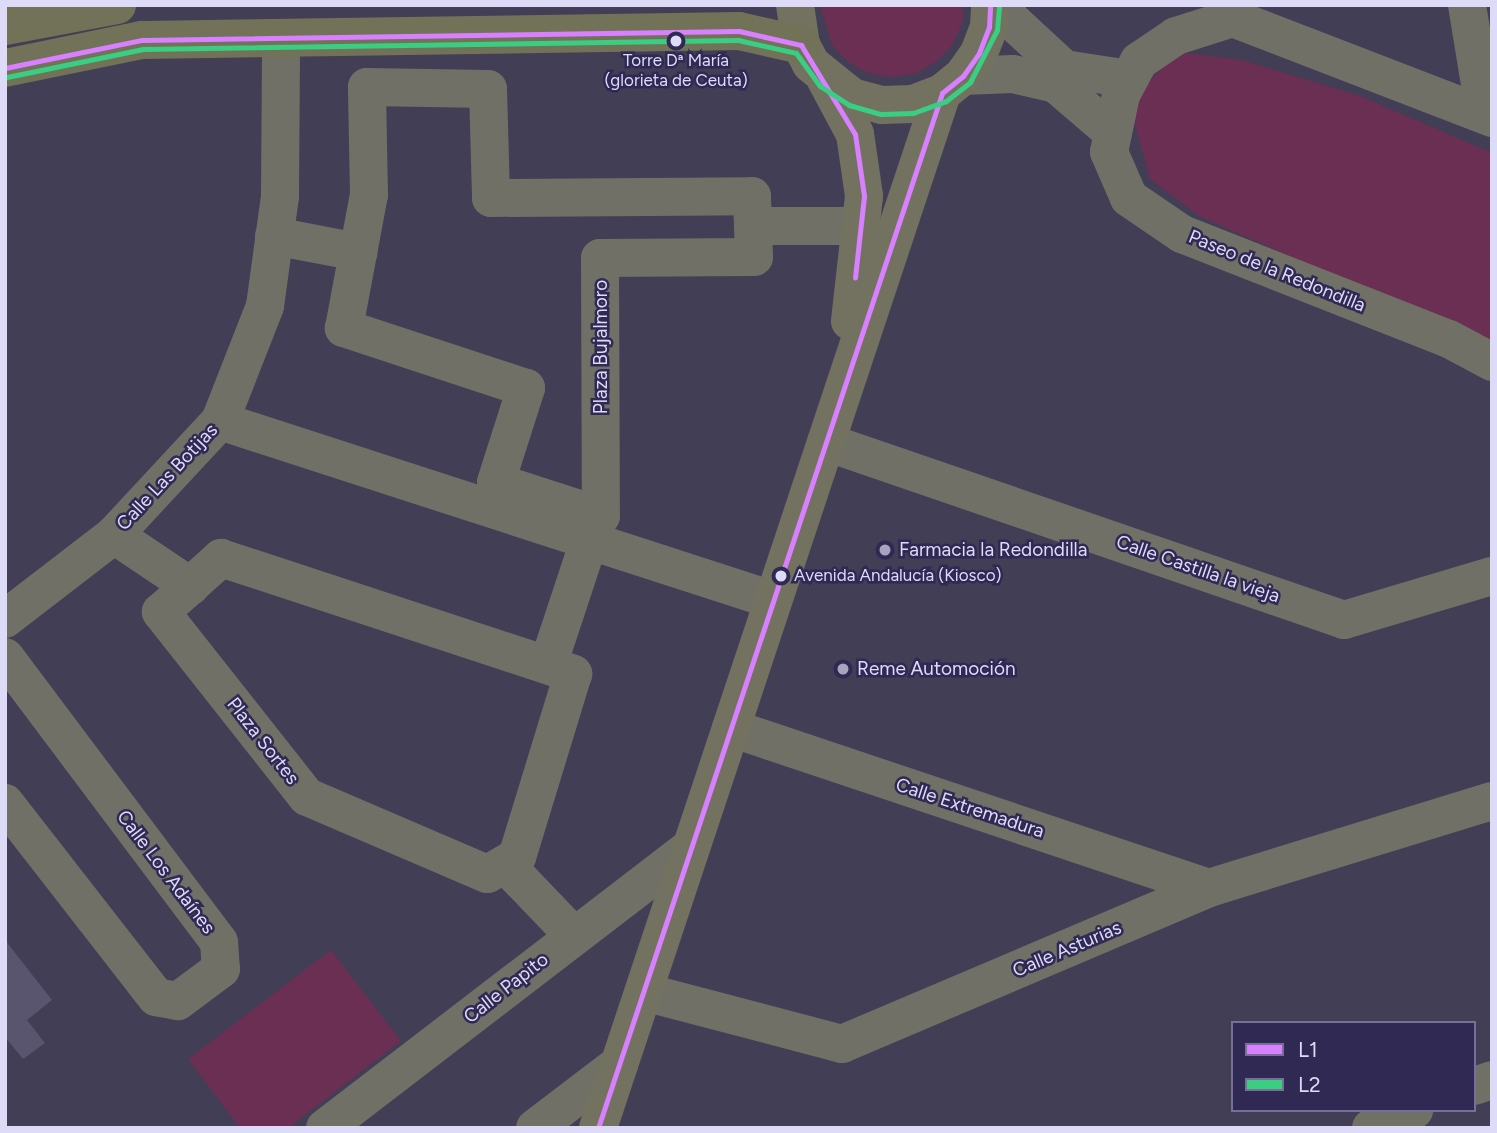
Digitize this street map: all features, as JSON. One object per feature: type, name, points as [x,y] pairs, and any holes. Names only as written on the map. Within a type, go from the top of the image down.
[{"type":"main road","points":[[5,26],[117,5]]},
{"type":"main road","points":[[795,5],[801,45],[825,80],[855,134],[864,196],[843,390]]},
{"type":"main road","points":[[598,1128],[688,849],[731,729],[843,390],[953,84],[979,53],[990,5]]},
{"type":"main road","points":[[5,68],[142,40],[739,31],[801,45]]},
{"type":"main road","points":[[825,80],[852,97],[882,105],[913,104],[953,84]]},
{"type":"street","points":[[1002,5],[1010,19],[1065,69],[1129,79]]},
{"type":"street","points":[[1467,5],[1488,117]]},
{"type":"street","name":"Paseo de la Redondilla","points":[[1488,117],[1233,18],[1177,36],[1139,61],[1121,94],[1109,152],[1129,198],[1182,234],[1449,340],[1492,362]]},
{"type":"street","points":[[427,37],[428,88]]},
{"type":"street","name":"Calle Las Botijas","points":[[6,617],[114,535],[219,421],[265,306],[280,196],[281,40]]},
{"type":"street","points":[[953,84],[1013,74],[1056,84],[1113,133]]},
{"type":"street","name":"Plaza Bujalmoro","points":[[368,87],[488,89],[491,198],[752,197],[753,226],[754,257],[600,258],[601,516],[537,509],[496,482],[526,388],[344,328],[369,195],[368,87]]},
{"type":"street","points":[[753,226],[860,226]]},
{"type":"street","points":[[275,236],[358,252]]},
{"type":"street","points":[[219,421],[537,509],[589,541],[773,600]]},
{"type":"street","name":"Calle Castilla la vieja","points":[[826,442],[1344,620],[1492,576]]},
{"type":"street","points":[[114,535],[190,586]]},
{"type":"street","points":[[548,665],[589,541]]},
{"type":"street","name":"Plaza Sortes","points":[[220,558],[573,674],[517,857],[487,874],[307,797],[161,612],[190,586],[220,558]]},
{"type":"street","name":"Calle Los Adaínes","points":[[5,657],[219,942],[221,969],[178,1001],[156,997],[5,803]]},
{"type":"street","name":"Calle Extremadura","points":[[731,729],[1209,888]]},
{"type":"street","name":"Calle Asturias","points":[[643,992],[842,1044],[1209,888],[1492,801]]},
{"type":"street","name":"Calle Papito","points":[[325,1128],[688,849]]},
{"type":"street","points":[[505,864],[574,936]]},
{"type":"street","points":[[534,1128],[619,1064]]},
{"type":"street","points":[[1371,1128],[1409,1112]]},
{"type":"shaded area","points":[[820,5],[963,5],[963,21],[953,44],[936,62],[914,74],[889,77],[867,73],[847,61],[832,45]]},
{"type":"shaded area","points":[[1187,53],[1242,60],[1360,96],[1492,153],[1492,345],[1199,216],[1150,179],[1133,118],[1141,91],[1167,62]]},
{"type":"shaded area","points":[[331,950],[401,1041],[288,1128],[240,1128],[188,1059]]},
{"type":"building","points":[[5,940],[52,1000],[27,1020],[45,1043],[23,1059],[5,1037]]},
{"type":"transit line","name":"L1","points":[[598,1128],[942,93],[963,76],[979,53],[989,27],[990,5]]},
{"type":"transit line","name":"L2","points":[[7,77],[143,49],[738,40],[796,53],[820,86],[849,105],[881,114],[913,113],[946,101],[970,82],[997,30],[999,5]]},
{"type":"transit line","name":"L1","points":[[5,68],[142,40],[739,31],[801,45],[855,134],[864,196],[855,278]]},
{"type":"place","name":"Torre Dª María (glorieta de Ceuta)","points":[[676,41]]},
{"type":"place","name":"Farmacia la Redondilla","points":[[885,550]]},
{"type":"place","name":"Avenida Andalucía (Kiosco)","points":[[781,576]]},
{"type":"place","name":"Reme Automoción","points":[[843,669]]}]
